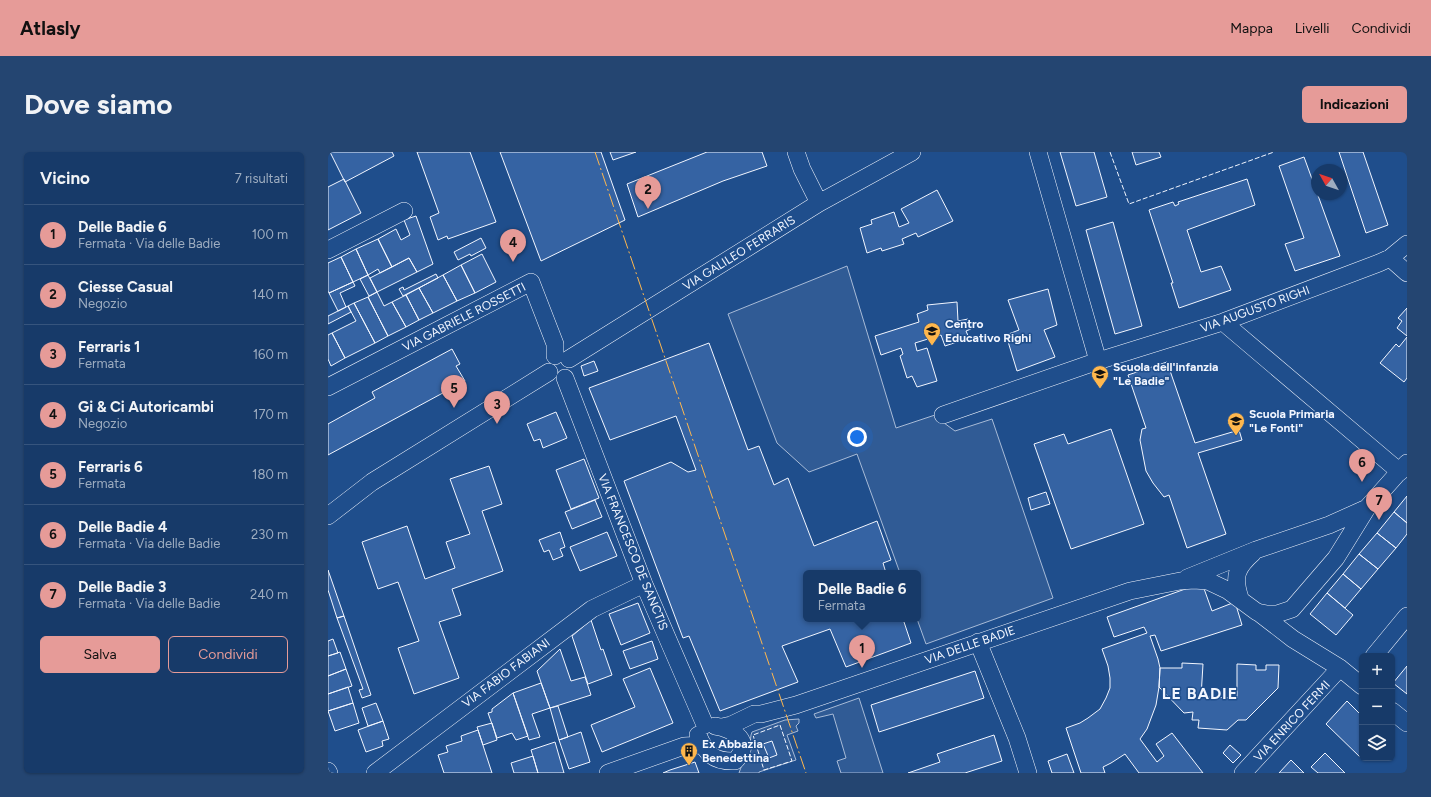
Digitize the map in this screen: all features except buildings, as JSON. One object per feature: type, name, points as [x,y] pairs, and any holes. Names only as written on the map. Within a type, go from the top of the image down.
[{"type":"street","points":[[796,152],[802,169],[819,203]]},
{"type":"street","name":"VIA GALILEO FERRARIS","points":[[562,357],[819,203],[912,152]]},
{"type":"street","points":[[1038,152],[1098,361]]},
{"type":"street","points":[[328,250],[404,211]]},
{"type":"street","name":"VIA AUGUSTO RIGHI","points":[[943,415],[1098,361],[1223,322],[1379,263],[1390,258],[1407,244]]},
{"type":"street","points":[[1390,258],[1407,273]]},
{"type":"street","name":"VIA GABRIELE ROSSETTI","points":[[328,387],[531,282],[555,344],[562,357]]},
{"type":"street","points":[[1223,322],[1403,467]]},
{"type":"street","points":[[328,503],[372,482],[557,375],[568,376],[572,369],[572,365],[562,357]]},
{"type":"street","name":"VIA FRANCESCO DE SANCTIS","points":[[557,375],[708,738],[716,773]]},
{"type":"street","name":"VIA DELLE BADIE","points":[[1292,609],[1336,558],[1367,508],[1403,467]]},
{"type":"street","points":[[328,516],[372,482]]},
{"type":"street","name":"VIA DELLE BADIE","points":[[1180,581],[1256,550],[1329,525],[1367,508]]},
{"type":"street","points":[[1315,529],[1321,530],[1334,540],[1336,558]]},
{"type":"street","name":"VIA DELLE BADIE","points":[[1240,598],[1236,587],[1236,575],[1240,566],[1256,550]]},
{"type":"street","name":"VIA DELLE BADIE","points":[[608,773],[708,738],[754,714],[761,714],[806,701],[1130,591],[1180,581],[1194,580],[1208,582],[1227,590],[1240,598],[1291,637],[1359,678]]},
{"type":"street","name":"VIA FABIO FABIANI","points":[[375,773],[592,609],[644,584]]},
{"type":"street","points":[[1257,612],[1277,614],[1292,609]]},
{"type":"street","points":[[1291,637],[1285,627],[1292,609]]},
{"type":"street","points":[[1376,653],[1407,616]]},
{"type":"street","points":[[978,642],[1017,738],[1028,773]]},
{"type":"street","name":"VIA ENRICO FERMI","points":[[1243,773],[1340,668]]},
{"type":"street","points":[[1395,713],[1407,723]]},
{"type":"street","points":[[708,738],[740,737],[756,722],[761,714]]},
{"type":"street","points":[[708,738],[723,761],[733,767],[743,748],[740,737]]},
{"type":"shaded area","points":[[847,266],[896,428],[938,414],[940,420],[955,431],[992,419],[1053,598],[926,644],[918,622],[921,622],[921,570],[899,570],[857,454],[809,472],[777,443],[728,314]]},
{"type":"shaded area","points":[[859,698],[883,773],[841,773],[837,761],[846,758],[833,714],[816,718],[814,714]]},
{"type":"shaded area","points":[[799,719],[799,723],[796,726],[798,731],[787,735],[796,760],[759,773],[739,773],[750,745],[752,732],[785,720]]},
{"type":"fence","points":[[1110,152],[1129,204],[1274,152]]},
{"type":"fence","points":[[780,725],[792,761],[764,770],[753,735],[780,725]]},
{"type":"power","points":[[595,152],[806,773]]},
{"type":"place","name":"Ciesse Casual","points":[[648,209]]},
{"type":"place","name":"Gi & Ci Autoricambi","points":[[513,262]]},
{"type":"place","name":"Centro Educativo Righi","points":[[932,346]]},
{"type":"place","name":"Scuola dell'infanzia \"Le Badie\"","points":[[1100,389]]},
{"type":"place","name":"Ferraris 6","points":[[454,408]]},
{"type":"place","name":"Ferraris 1","points":[[497,424]]},
{"type":"place","name":"Scuola Primaria \"Le Fonti\"","points":[[1236,436]]},
{"type":"place","name":"Delle Badie 4","points":[[1362,482]]},
{"type":"place","name":"Delle Badie 3","points":[[1379,520]]},
{"type":"place","name":"Delle Badie 6","points":[[862,668]]},
{"type":"place","name":"Ex Abbazia Benedettina","points":[[689,766]]},
{"type":"district","name":"LE BADIE","points":[[1200,693]]}]
